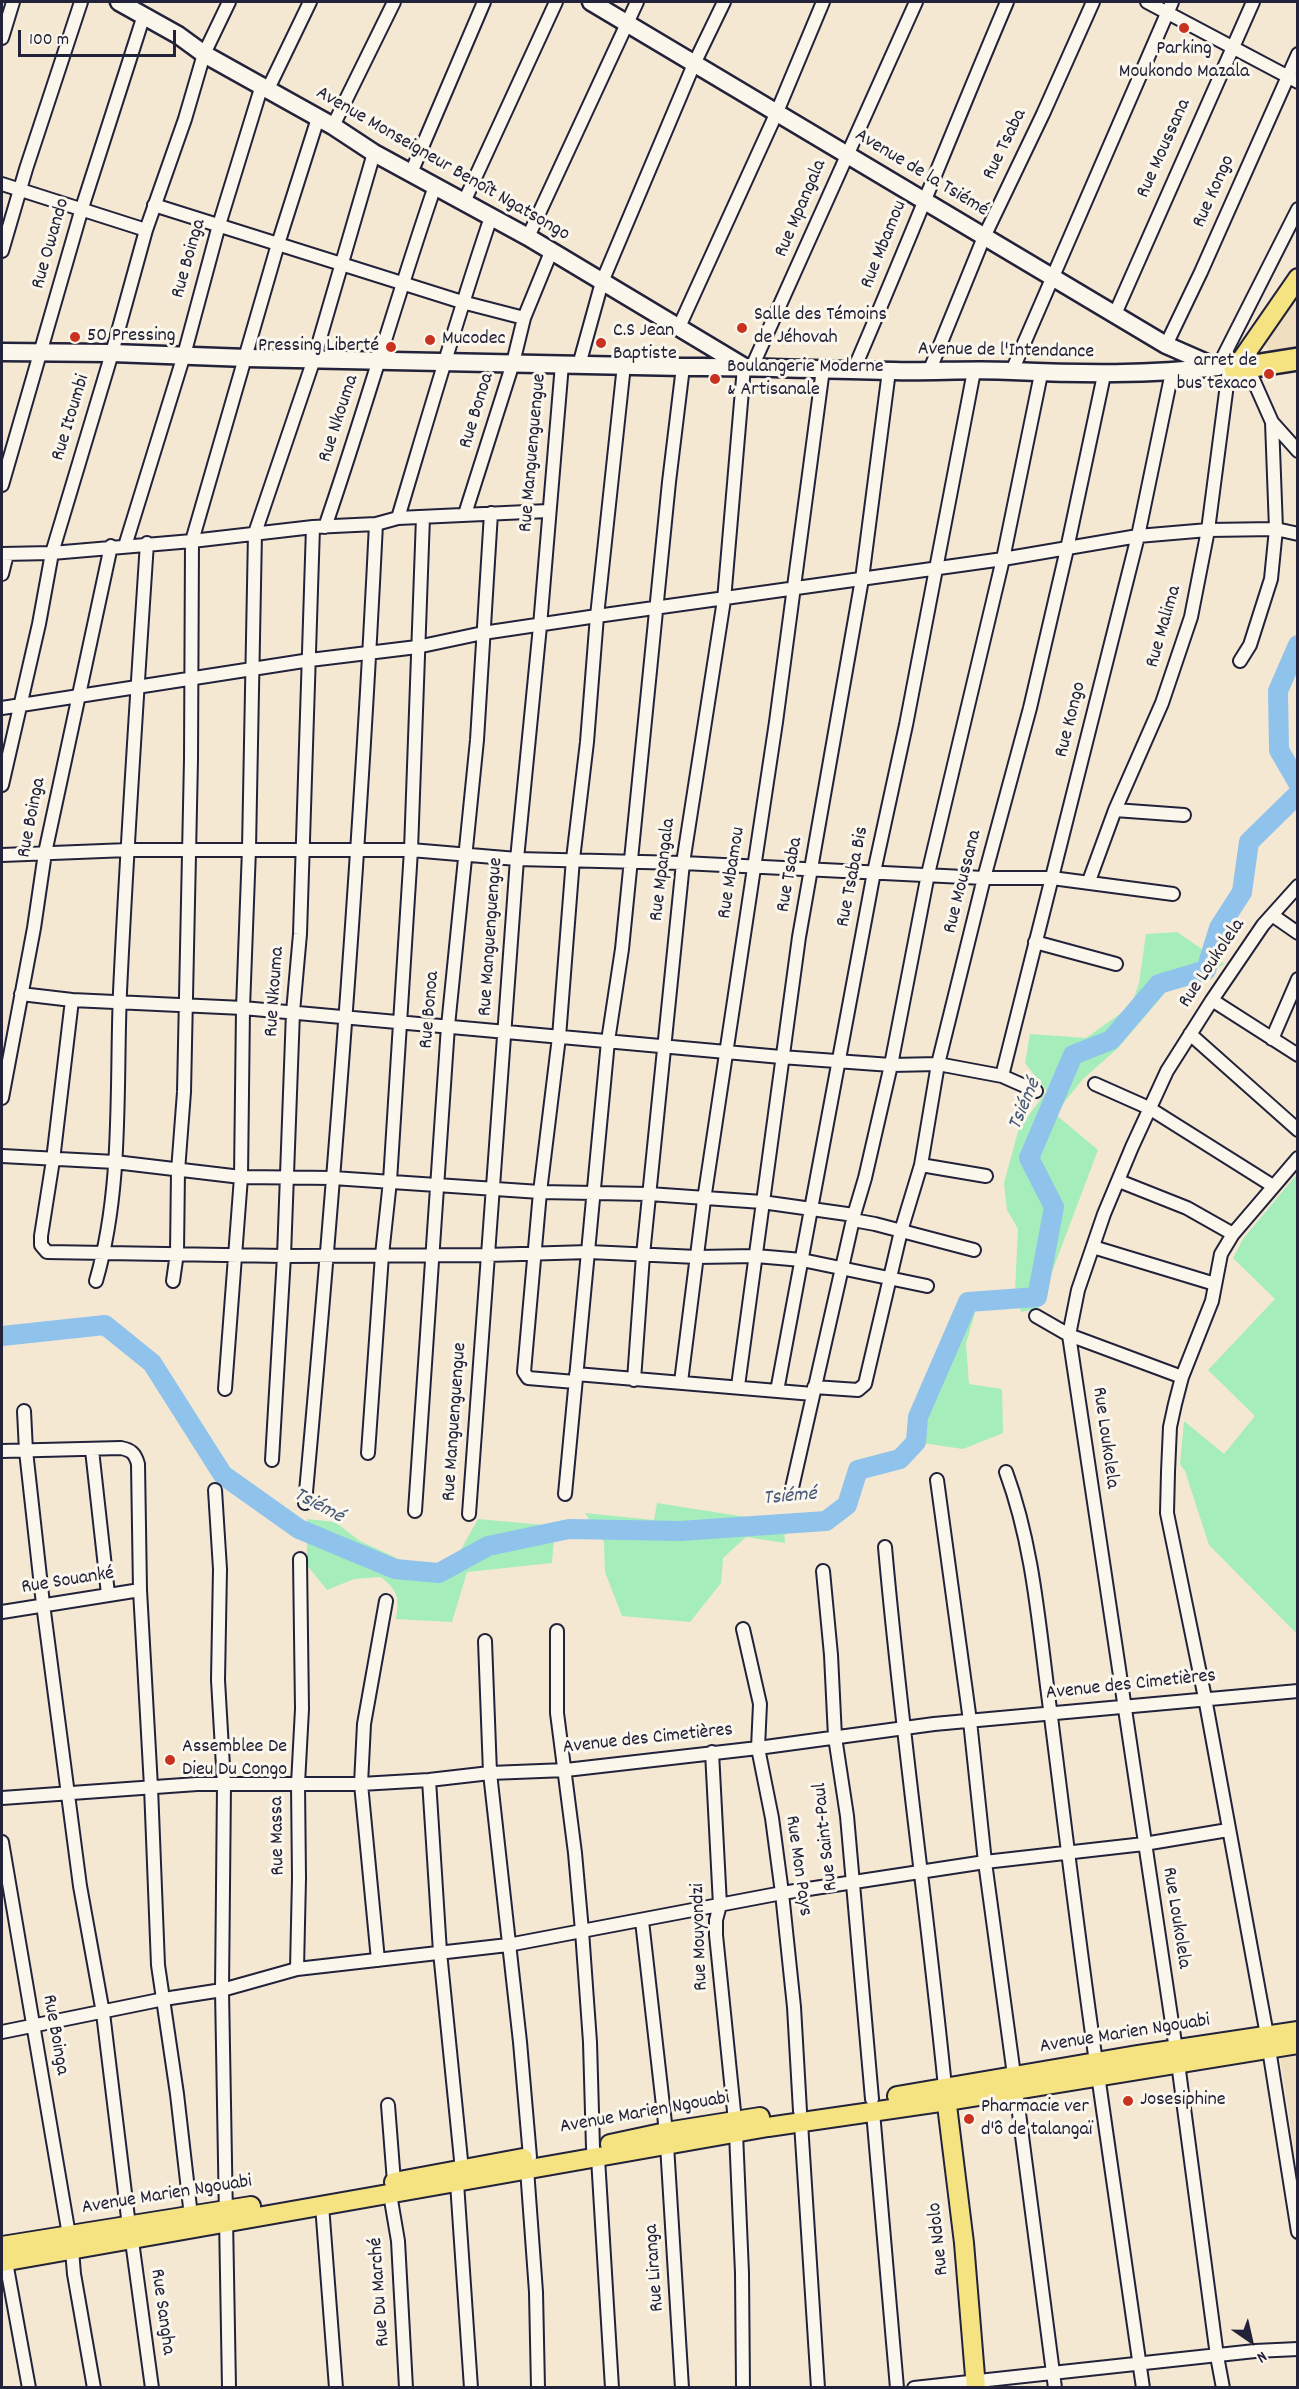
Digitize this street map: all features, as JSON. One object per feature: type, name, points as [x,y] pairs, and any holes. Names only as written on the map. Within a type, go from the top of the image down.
[{"type":"highway","points":[[1233,368],[1298,359]]},
{"type":"main road","points":[[1233,368],[1298,278]]},
{"type":"main road","name":"Avenue Marien Ngouabi","points":[[2,2252],[130,2233],[191,2216],[226,2216],[460,2177],[735,2127],[1268,2042],[1298,2031]]},
{"type":"main road","points":[[1268,2042],[1298,2044]]},
{"type":"main road","name":"Rue Ndolo","points":[[946,2094],[964,2243],[975,2385]]},
{"type":"main road","points":[[130,2233],[226,2216],[322,2205],[392,2188]]},
{"type":"street","points":[[2,38],[13,2]]},
{"type":"street","points":[[2,251],[81,2]]},
{"type":"street","name":"Avenue Monseigneur Benoît Ngatsongo","points":[[122,2],[204,54],[333,126],[374,153],[528,237],[748,367]]},
{"type":"street","name":"Rue Itoumbi","points":[[2,785],[39,624],[52,553],[146,230],[185,119],[204,54],[230,2]]},
{"type":"street","name":"Rue Boinga","points":[[125,546],[184,355],[219,225],[265,87],[310,2]]},
{"type":"street","points":[[333,126],[394,2]]},
{"type":"street","points":[[411,173],[484,2]]},
{"type":"street","points":[[464,202],[556,2]]},
{"type":"street","name":"Avenue de la Tsiémé","points":[[591,2],[1166,345],[1202,362],[1233,368]]},
{"type":"street","points":[[528,237],[637,2]]},
{"type":"street","name":"Rue Manguenguengue","points":[[579,365],[602,282],[694,64],[724,2]]},
{"type":"street","points":[[678,327],[777,112],[823,2]]},
{"type":"street","name":"Rue Mpangala","points":[[634,1380],[643,1255],[683,863],[724,600],[748,367],[916,2]]},
{"type":"street","name":"Rue Mbamou","points":[[854,369],[1007,2]]},
{"type":"street","name":"Rue Tsaba","points":[[928,372],[984,237],[1093,2]]},
{"type":"street","points":[[1147,2],[1170,7],[1231,47],[1292,79]]},
{"type":"street","name":"Rue Moussana","points":[[1115,314],[1231,47],[1253,2]]},
{"type":"street","points":[[1011,371],[1170,7]]},
{"type":"street","name":"Rue Owando","points":[[2,485],[81,211],[144,15]]},
{"type":"street","name":"Rue Kongo","points":[[1166,345],[1292,79],[1298,54]]},
{"type":"street","points":[[172,1281],[177,1253],[178,1172],[184,1092],[192,677],[192,541],[247,358],[278,244],[318,118]]},
{"type":"street","points":[[225,1389],[241,1178],[255,533],[314,359],[374,153]]},
{"type":"street","points":[[2,184],[146,230]]},
{"type":"street","name":"Rue Nkouma","points":[[272,1460],[284,1256],[285,1178],[293,1012],[300,934],[310,660],[319,527],[380,360],[402,283],[435,186]]},
{"type":"street","points":[[154,205],[462,302],[524,318]]},
{"type":"street","name":"Rue Malima","points":[[1089,882],[1115,810],[1162,703],[1191,617],[1208,530],[1233,368],[1298,209]]},
{"type":"street","points":[[398,518],[462,302],[490,217]]},
{"type":"street","name":"Rue Bonoa","points":[[465,514],[513,363],[524,318],[551,252]]},
{"type":"street","name":"Avenue de l'Intendance","points":[[2,352],[928,372],[1011,371],[1104,375],[1233,368]]},
{"type":"street","name":"Rue Manguenguengue","points":[[469,1514],[517,859],[540,626],[562,364]]},
{"type":"street","points":[[624,365],[597,616],[587,742],[573,859],[559,1037],[540,1192],[525,1376],[528,1378],[681,1382],[777,1391],[814,1391]]},
{"type":"street","points":[[565,1494],[575,1378],[590,1252],[592,1193],[608,1041],[632,862],[669,482],[683,367]]},
{"type":"street","points":[[1233,368],[1272,422],[1298,451]]},
{"type":"street","name":"Rue Mbamou","points":[[681,1382],[704,1200],[794,588],[823,369]]},
{"type":"street","name":"Rue Tsaba","points":[[738,1386],[782,1057],[862,579],[889,371]]},
{"type":"street","name":"Rue Tsaba Bis","points":[[777,1391],[874,872],[906,725],[974,371]]},
{"type":"street","name":"Rue Kongo","points":[[1002,1077],[1138,536],[1172,372]]},
{"type":"street","points":[[792,1488],[891,1065],[928,874],[1003,559],[1041,374]]},
{"type":"street","name":"Rue Moussana","points":[[814,1391],[854,1391],[865,1384],[889,1277],[921,1165],[938,1064],[1030,708],[1104,375]]},
{"type":"street","points":[[1240,661],[1250,645],[1271,579],[1276,529],[1272,422]]},
{"type":"street","points":[[2,574],[4,554],[52,553],[111,546],[192,541],[319,527],[376,524],[398,518],[548,511]]},
{"type":"street","name":"Rue Bonoa","points":[[415,1510],[448,1026],[477,740],[491,513]]},
{"type":"street","points":[[368,1453],[382,1255],[390,1181],[411,850],[423,517]]},
{"type":"street","points":[[305,1503],[328,1255],[370,653],[376,524]]},
{"type":"street","points":[[2,708],[192,677],[417,647],[483,633],[597,616],[724,600],[1003,559],[1138,536],[1208,530],[1276,529],[1298,534]]},
{"type":"street","points":[[96,1281],[104,1252],[115,1162],[119,1002],[131,772],[147,543]]},
{"type":"street","name":"Rue Boinga","points":[[2,1098],[45,853],[111,546]]},
{"type":"street","points":[[1115,810],[1184,815]]},
{"type":"street","points":[[2,855],[128,850],[357,848],[517,859],[683,863],[928,874],[984,879],[1052,878],[1173,894]]},
{"type":"street","name":"Rue Loukolela","points":[[1223,2388],[1177,2056],[1069,1335],[1078,1290],[1104,1214],[1131,1146],[1167,1071],[1263,925],[1298,886]]},
{"type":"street","points":[[1272,915],[1298,933]]},
{"type":"street","points":[[1035,942],[1116,964]]},
{"type":"street","points":[[1272,1039],[1298,979]]},
{"type":"street","points":[[21,994],[72,1000],[293,1012],[782,1057],[891,1065],[938,1064],[1002,1077],[1036,1091]]},
{"type":"street","points":[[72,1000],[54,1160],[40,1236],[41,1245],[47,1252],[284,1256],[590,1252],[697,1257],[756,1256],[802,1260],[927,1286]]},
{"type":"street","points":[[1212,1000],[1298,1055]]},
{"type":"street","points":[[1190,1034],[1298,1130]]},
{"type":"street","points":[[1095,1084],[1149,1108],[1273,1186]]},
{"type":"street","points":[[2,1156],[115,1162],[178,1172],[241,1178],[333,1178],[493,1190],[649,1194],[704,1200],[762,1202],[812,1208],[974,1250]]},
{"type":"street","points":[[1298,1158],[1233,1234],[1221,1254],[1212,1301],[1182,1377],[1170,1427],[1167,1514],[1205,1698],[1268,2042],[1298,2232]]},
{"type":"street","points":[[921,1165],[986,1176]]},
{"type":"street","points":[[1119,1181],[1187,1208],[1233,1234]]},
{"type":"street","points":[[1093,1248],[1215,1284]]},
{"type":"street","points":[[1036,1316],[1069,1335],[1182,1377]]},
{"type":"street","name":"Rue Sangha","points":[[24,1411],[26,1451],[43,1604],[80,1886],[103,2013],[152,2388]]},
{"type":"street","points":[[2,1451],[121,1448],[130,1450],[136,1455],[140,1590],[158,1965],[177,2094],[191,2216]]},
{"type":"street","points":[[92,1450],[108,1594]]},
{"type":"street","points":[[1006,1472],[1026,1539],[1061,1784],[1066,1853],[1143,2388]]},
{"type":"street","points":[[937,1480],[1055,2388]]},
{"type":"street","points":[[215,1490],[220,1569],[218,1680],[224,1784],[222,1990],[229,2388]]},
{"type":"street","points":[[885,1547],[946,2094]]},
{"type":"street","name":"Rue Massa","points":[[297,1969],[298,1784],[302,1709],[300,1559]]},
{"type":"street","name":"Rue Saint-Paul","points":[[823,1571],[831,1655],[835,1737],[847,1816],[897,2388]]},
{"type":"street","name":"Rue Souanké","points":[[2,1612],[140,1590]]},
{"type":"street","points":[[378,1960],[361,1784],[364,1724],[386,1601]]},
{"type":"street","name":"Rue Mon Pays","points":[[743,1629],[760,1704],[758,1748],[772,1818],[794,2007],[818,2388]]},
{"type":"street","points":[[557,1631],[557,1713],[566,1770],[582,1931],[612,2388]]},
{"type":"street","points":[[485,1641],[489,1773],[520,2042],[536,2292],[537,2388]]},
{"type":"street","name":"Avenue des Cimetières","points":[[2,1798],[224,1784],[361,1784],[429,1780],[489,1773],[566,1770],[758,1748],[904,1728],[1205,1698],[1297,1692]]},
{"type":"street","name":"Rue Mouyondzi","points":[[712,1752],[720,1905],[716,1920],[716,1935],[735,2127],[742,2273],[743,2388]]},
{"type":"street","points":[[429,1780],[460,2177],[471,2388]]},
{"type":"street","points":[[2,2032],[164,1999],[222,1990],[297,1969],[508,1946],[782,1893],[921,1874],[985,1862],[1144,1844],[1228,1830]]},
{"type":"street","name":"Rue Boinga","points":[[2,1842],[94,2388]]},
{"type":"street","name":"Rue Liranga","points":[[642,1921],[666,2139],[682,2388]]},
{"type":"street","name":"Rue Du Marché","points":[[388,2105],[406,2388]]},
{"type":"street","points":[[322,2205],[336,2388]]},
{"type":"street","points":[[2,2252],[29,2388]]},
{"type":"street","points":[[914,2388],[975,2385],[1053,2373],[1297,2349]]},
{"type":"shaded area","points":[[1297,282],[1297,352],[1270,357],[1260,336]]},
{"type":"shaded area","points":[[1298,2055],[1297,2166],[1280,2058]]},
{"type":"green space","points":[[1177,932],[1224,964],[1197,982],[1170,987],[1119,1047],[1082,1080],[1055,1114],[1098,1150],[1038,1309],[1021,1312],[1015,1291],[1018,1229],[1007,1210],[1004,1183],[1019,1128],[1047,1091],[1025,1063],[1030,1034],[1086,1038],[1131,1006],[1139,983],[1146,934]]},
{"type":"green space","points":[[1297,1174],[1297,1634],[1209,1545],[1185,1471],[1180,1464],[1184,1421],[1224,1454],[1255,1416],[1208,1370],[1275,1299],[1233,1258],[1243,1239]]},
{"type":"green space","points":[[976,1309],[966,1344],[969,1384],[1002,1389],[1003,1433],[963,1449],[916,1442],[956,1312]]},
{"type":"green space","points":[[657,1503],[784,1523],[785,1543],[746,1537],[723,1558],[721,1583],[690,1622],[622,1616],[605,1572],[604,1542],[585,1513],[654,1520]]},
{"type":"green space","points":[[307,1519],[335,1522],[360,1541],[403,1561],[433,1565],[459,1553],[478,1519],[555,1526],[552,1563],[467,1572],[452,1622],[396,1619],[396,1595],[381,1577],[354,1579],[327,1590],[307,1565]]},
{"type":"waterway","name":"Tsiémé","points":[[1298,645],[1278,691],[1279,750],[1298,783]]},
{"type":"waterway","name":"Tsiémé","points":[[2,1336],[105,1325],[152,1363],[223,1475],[299,1529],[395,1569],[439,1573],[488,1546],[569,1529],[680,1531],[826,1521],[847,1505],[858,1470],[900,1459],[916,1442],[918,1417],[968,1302],[1037,1297],[1054,1207],[1029,1158],[1073,1055],[1111,1040],[1159,984],[1206,970],[1219,928],[1242,892],[1249,842],[1298,794]]},
{"type":"place","name":"Parking Moukondo Mazala","points":[[1184,28]]},
{"type":"place","name":"Salle des Témoins de Jéhovah","points":[[742,328]]},
{"type":"place","name":"50 Pressing","points":[[75,337]]},
{"type":"place","name":"Mucodec","points":[[430,340]]},
{"type":"place","name":"C.S Jean Baptiste","points":[[601,343]]},
{"type":"place","name":"Pressing Liberté","points":[[391,347]]},
{"type":"place","name":"arret de bus texaco","points":[[1269,374]]},
{"type":"place","name":"Boulangerie Moderne & Artisanale","points":[[715,379]]},
{"type":"place","name":"Assemblee De Dieu Du Congo","points":[[170,1760]]},
{"type":"place","name":"Josesiphine","points":[[1128,2101]]},
{"type":"place","name":"Pharmacie ver d'ô de talangaï","points":[[969,2119]]}]
